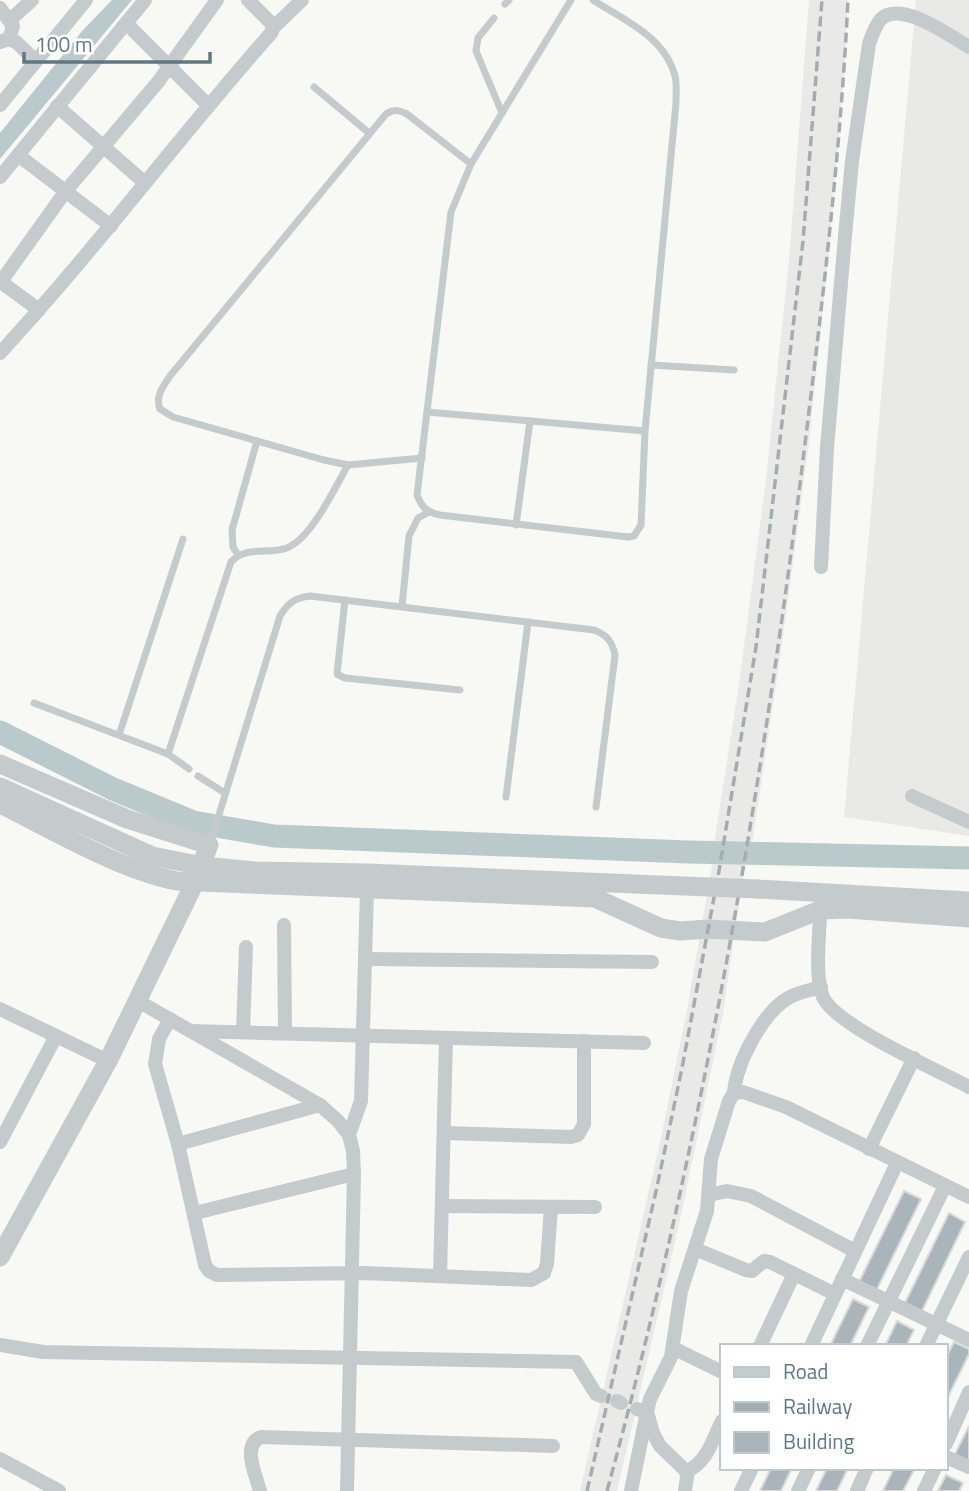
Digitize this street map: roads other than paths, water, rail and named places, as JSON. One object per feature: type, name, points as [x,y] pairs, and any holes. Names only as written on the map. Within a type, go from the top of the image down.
[{"type":"street","points":[[10,20],[32,0]]},
{"type":"street","points":[[0,105],[86,0]]},
{"type":"street","points":[[0,177],[145,0]]},
{"type":"street","points":[[39,310],[0,282],[65,192],[171,65],[217,0]]},
{"type":"street","points":[[248,0],[273,28]]},
{"type":"street","points":[[0,354],[111,226],[273,28],[302,0]]},
{"type":"street","points":[[0,8],[10,20],[13,29],[5,40],[16,42],[36,61]]},
{"type":"street","points":[[821,567],[827,447],[845,236],[852,161],[869,44],[882,17],[894,12],[906,13],[923,20],[969,47]]},
{"type":"street","points":[[126,23],[171,65],[208,105]]},
{"type":"street","points":[[57,106],[145,183]]},
{"type":"street","points":[[18,155],[111,226]]},
{"type":"street","points":[[0,764],[127,819],[211,840],[195,882],[138,1001],[0,1257]]},
{"type":"street","points":[[0,787],[152,856],[203,866],[782,890],[969,901]]},
{"type":"street","points":[[912,796],[969,822]]},
{"type":"street","points":[[0,804],[154,877],[195,882],[595,898],[661,928],[680,931],[733,929],[752,933],[765,932],[820,910],[848,909],[969,918]]},
{"type":"street","points":[[349,1135],[361,1101],[365,1036],[367,889]]},
{"type":"street","points":[[820,910],[821,987],[830,1008],[838,1016],[969,1087]]},
{"type":"street","points":[[284,925],[285,1032]]},
{"type":"street","points":[[243,1031],[246,947]]},
{"type":"street","points":[[366,959],[652,962]]},
{"type":"street","points":[[631,1491],[642,1411],[671,1357],[681,1291],[707,1211],[711,1159],[734,1093],[742,1060],[769,1016],[789,997],[821,987]]},
{"type":"street","points":[[138,1001],[320,1105],[349,1135],[354,1174],[347,1491]]},
{"type":"street","points":[[0,1009],[108,1060]]},
{"type":"street","points":[[170,1019],[159,1039],[155,1064],[178,1144],[205,1265],[217,1275],[364,1273],[531,1280],[539,1278],[547,1264],[551,1207]]},
{"type":"street","points":[[190,1031],[644,1043]]},
{"type":"street","points":[[0,1142],[5,1120],[56,1036]]},
{"type":"street","points":[[440,1276],[446,1038]]},
{"type":"street","points":[[444,1133],[572,1138],[578,1135],[584,1124],[584,1041]]},
{"type":"street","points":[[869,1149],[914,1058]]},
{"type":"street","points":[[734,1093],[743,1092],[786,1107],[969,1197]]},
{"type":"street","points":[[178,1144],[320,1105]]},
{"type":"street","points":[[812,1344],[897,1163]]},
{"type":"street","points":[[195,1213],[354,1174]]},
{"type":"street","points":[[868,1344],[945,1186]]},
{"type":"street","points":[[709,1195],[727,1191],[751,1196],[855,1251]]},
{"type":"street","points":[[442,1206],[595,1208]]},
{"type":"street","points":[[695,1248],[746,1270],[756,1269],[764,1261],[835,1294]]},
{"type":"street","points":[[927,1344],[969,1257]]},
{"type":"street","points":[[761,1344],[794,1274]]},
{"type":"street","points":[[842,1279],[969,1340]]},
{"type":"street","points":[[0,1345],[43,1352],[576,1362],[596,1394],[601,1396]]},
{"type":"street","points":[[673,1348],[720,1371]]},
{"type":"street","points":[[948,1439],[969,1392]]},
{"type":"street","points":[[642,1411],[660,1446],[686,1471],[685,1491]]},
{"type":"street","points":[[686,1471],[698,1465],[704,1458],[720,1426]]},
{"type":"street","points":[[260,1491],[251,1446],[254,1440],[261,1437],[553,1446]]},
{"type":"street","points":[[948,1458],[969,1467]]},
{"type":"street","points":[[0,1459],[59,1491]]},
{"type":"street","points":[[741,1491],[751,1470]]},
{"type":"street","points":[[798,1491],[808,1470]]},
{"type":"street","points":[[856,1491],[866,1470]]},
{"type":"street","points":[[924,1491],[934,1470]]},
{"type":"lane","points":[[571,0],[471,164],[451,212],[418,495],[421,506],[429,512],[628,537],[634,536],[641,525],[645,431],[676,103],[675,76],[664,52],[648,35],[593,0]]},
{"type":"lane","points":[[494,18],[478,38],[476,51],[502,113]]},
{"type":"lane","points":[[314,87],[369,133]]},
{"type":"lane","points":[[422,458],[348,465],[324,460],[165,413],[157,402],[160,391],[170,376],[369,133],[391,110],[407,114],[471,164]]},
{"type":"lane","points":[[652,365],[734,370]]},
{"type":"lane","points":[[427,412],[645,431]]},
{"type":"lane","points":[[516,525],[530,421]]},
{"type":"lane","points":[[238,555],[233,547],[232,530],[257,442]]},
{"type":"lane","points":[[168,754],[231,562],[238,555],[247,552],[287,548],[299,541],[348,465]]},
{"type":"lane","points":[[402,606],[409,536],[418,519],[429,512]]},
{"type":"lane","points":[[119,735],[183,539]]},
{"type":"lane","points":[[211,840],[246,720],[284,610],[298,598],[310,596],[594,630],[604,634],[613,643],[614,666],[596,807]]},
{"type":"lane","points":[[345,600],[336,670],[341,677],[460,690]]},
{"type":"lane","points":[[506,797],[527,622]]},
{"type":"lane","points":[[34,703],[168,754],[189,769]]},
{"type":"lane","points":[[198,776],[225,793]]},
{"type":"waterway","points":[[0,732],[113,789],[193,822],[274,836],[688,852],[969,858]]},
{"type":"railway","points":[[587,1491],[682,1068],[719,871],[756,647],[803,241],[822,0]]},
{"type":"railway","points":[[607,1491],[669,1242],[744,865],[783,611],[822,303],[835,182],[848,0]]}]
